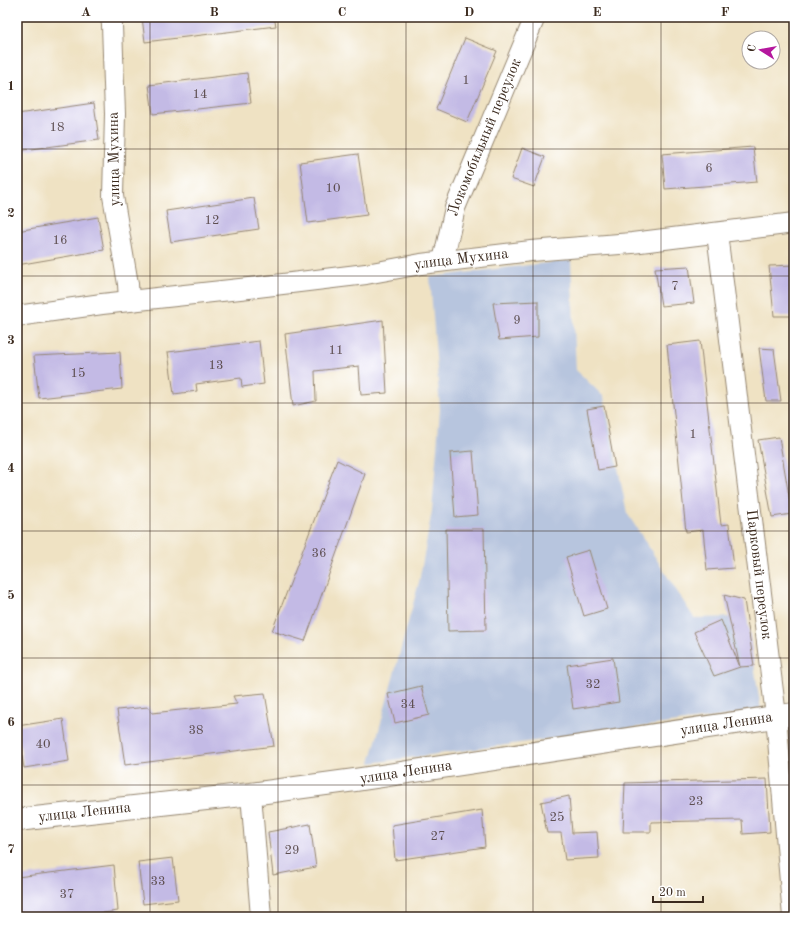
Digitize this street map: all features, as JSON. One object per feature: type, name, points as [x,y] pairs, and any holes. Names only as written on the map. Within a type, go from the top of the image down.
[{"type":"main road","name":"улица Ленина","points":[[17,820],[251,794],[363,779],[785,715]]},
{"type":"street","name":"улица Мухина","points":[[111,17],[115,114],[113,196],[128,284],[129,301]]},
{"type":"street","name":"Локомобильный переулок","points":[[443,261],[455,208],[535,17]]},
{"type":"street","name":"улица Мухина","points":[[17,316],[129,301],[366,274],[443,261],[531,251],[632,243],[794,223]]},
{"type":"street","name":"Парковый переулок","points":[[717,233],[785,715],[793,917]]},
{"type":"street","points":[[251,794],[261,917]]},
{"type":"shaded area","points":[[571,260],[576,370],[604,397],[627,513],[694,618],[747,617],[761,711],[370,763],[419,582],[432,511],[440,409],[430,277]]},
{"type":"building","points":[[142,17],[274,17],[276,26],[145,42]]},
{"type":"building","points":[[465,38],[497,51],[467,122],[436,109]]},
{"type":"building","points":[[247,73],[251,103],[153,114],[149,85]]},
{"type":"building","points":[[94,103],[99,140],[17,151],[17,114]]},
{"type":"building","points":[[753,147],[757,182],[665,189],[662,154]]},
{"type":"building","points":[[522,148],[545,157],[534,187],[511,179]]},
{"type":"building","points":[[358,154],[367,215],[308,223],[300,162]]},
{"type":"building","points":[[254,198],[259,229],[171,242],[166,211]]},
{"type":"building","points":[[98,217],[104,250],[17,265],[17,231]]},
{"type":"building","points":[[794,265],[794,316],[774,316],[769,266]]},
{"type":"building","points":[[689,266],[694,303],[661,306],[655,268]]},
{"type":"building","points":[[538,301],[538,337],[499,340],[493,303]]},
{"type":"building","points":[[383,320],[387,393],[361,395],[359,366],[315,371],[316,401],[293,406],[285,334]]},
{"type":"building","points":[[259,341],[264,384],[242,387],[241,378],[196,384],[197,391],[174,394],[168,352]]},
{"type":"building","points":[[700,341],[721,525],[729,524],[734,568],[707,570],[703,530],[686,532],[667,345]]},
{"type":"building","points":[[759,348],[774,349],[781,401],[766,401]]},
{"type":"building","points":[[120,352],[122,389],[39,398],[34,356]]},
{"type":"building","points":[[604,406],[615,467],[598,470],[587,409]]},
{"type":"building","points":[[779,437],[792,514],[772,517],[758,440]]},
{"type":"building","points":[[473,451],[478,515],[455,517],[450,453]]},
{"type":"building","points":[[337,460],[365,474],[305,641],[272,631]]},
{"type":"building","points":[[446,529],[484,529],[486,630],[448,631]]},
{"type":"building","points":[[589,550],[607,609],[584,616],[566,557]]},
{"type":"building","points":[[724,595],[744,600],[754,666],[740,667]]},
{"type":"building","points":[[721,620],[740,667],[714,676],[694,632]]},
{"type":"building","points":[[613,658],[619,702],[573,709],[567,665]]},
{"type":"building","points":[[421,686],[429,715],[395,723],[388,694]]},
{"type":"building","points":[[265,693],[274,746],[125,765],[117,710],[148,707],[152,713],[237,704],[233,696]]},
{"type":"building","points":[[63,719],[69,761],[24,768],[17,726]]},
{"type":"building","points":[[767,779],[770,832],[743,834],[742,820],[651,822],[651,832],[623,832],[625,783]]},
{"type":"building","points":[[569,796],[572,833],[597,832],[599,858],[565,860],[561,833],[547,833],[541,802]]},
{"type":"building","points":[[482,810],[485,847],[395,860],[392,825]]},
{"type":"building","points":[[310,824],[316,867],[273,875],[268,832]]},
{"type":"building","points":[[173,858],[178,900],[143,904],[138,862]]},
{"type":"building","points":[[114,865],[118,911],[73,917],[17,917],[17,877]]}]
